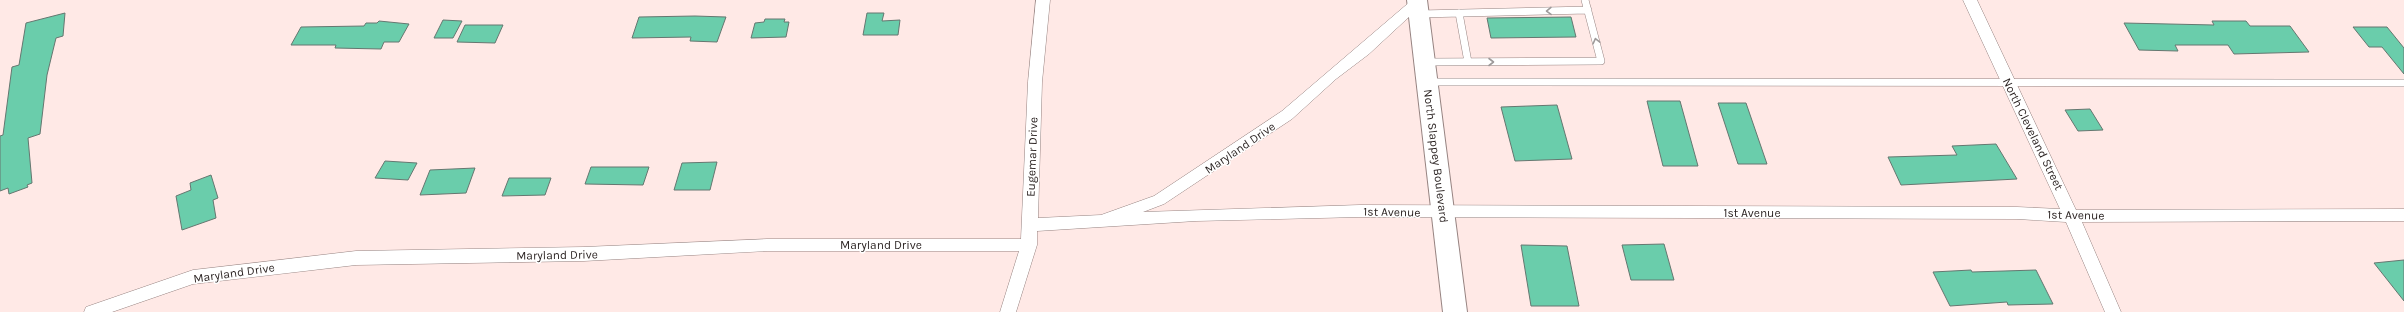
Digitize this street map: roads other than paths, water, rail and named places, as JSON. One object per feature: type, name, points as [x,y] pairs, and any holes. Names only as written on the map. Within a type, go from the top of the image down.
[{"type":"main road","name":"North Slappey Boulevard","points":[[1417,6],[1455,312]]},
{"type":"street","name":"Eugemar Drive","points":[[1008,312],[1020,278],[1029,245],[1035,82],[1043,0]]},
{"type":"street","name":"North Cleveland Street","points":[[1970,0],[2007,82],[2061,193],[2113,312]]},
{"type":"street","name":"Maryland Drive","points":[[1030,225],[1101,221],[1158,200],[1263,133],[1287,115],[1331,75],[1417,6]]},
{"type":"street","name":"1st Avenue","points":[[1101,221],[1196,215],[1360,211],[2017,213],[2070,216],[2404,214]]},
{"type":"street","name":"Maryland Drive","points":[[92,312],[193,277],[356,258],[584,254],[767,246],[1029,245]]},
{"type":"lane","points":[[1426,72],[1468,62],[1600,61],[1585,0]]},
{"type":"lane","points":[[1417,6],[1459,13],[1588,10]]},
{"type":"lane","points":[[1459,13],[1468,62]]},
{"type":"lane","points":[[1426,72],[2007,82],[2404,83]]}]
